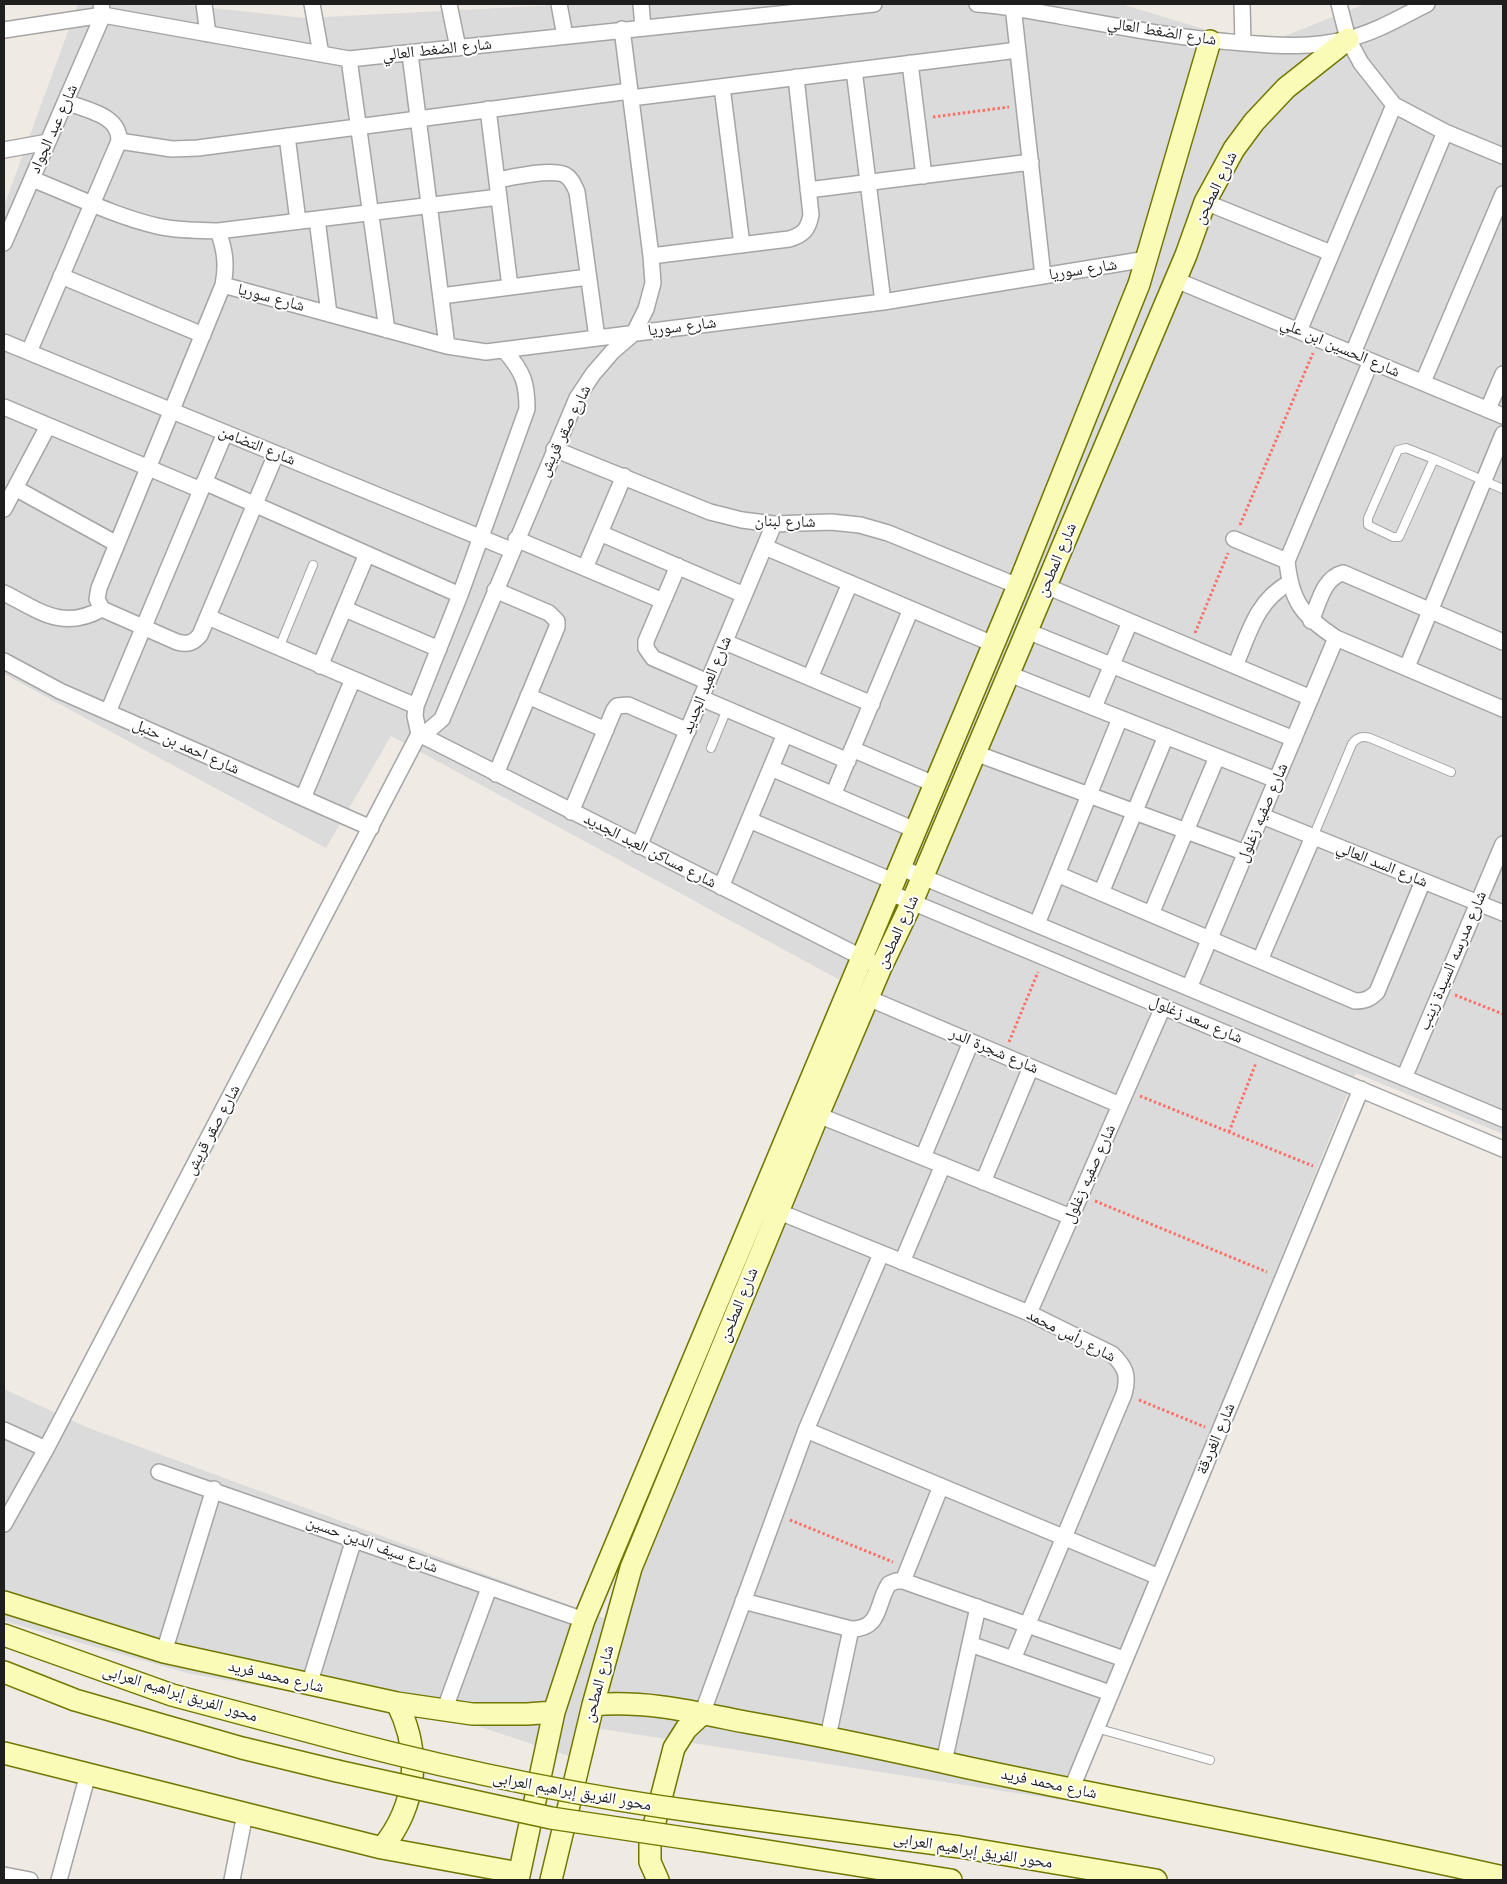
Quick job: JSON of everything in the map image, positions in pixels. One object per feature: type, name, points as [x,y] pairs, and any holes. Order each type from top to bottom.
[{"type":"street","points":[[204,4],[208,34]]},
{"type":"street","points":[[312,4],[321,54]]},
{"type":"street","points":[[449,4],[458,48]]},
{"type":"street","points":[[558,4],[565,36]]},
{"type":"street","points":[[641,4],[643,28]]},
{"type":"street","name":"شارع الضغط العالي","points":[[4,30],[102,10],[208,34],[348,59],[410,54],[643,28],[762,10],[874,4]]},
{"type":"street","name":"شارع الضغط العالي","points":[[977,4],[1057,10],[1210,41],[1304,45],[1348,39],[1390,23],[1427,4]]},
{"type":"street","points":[[1242,4],[1243,43]]},
{"type":"street","points":[[1340,4],[1348,39],[1371,77],[1394,104],[1445,132],[1503,156]]},
{"type":"street","points":[[1013,6],[1043,276]]},
{"type":"street","name":"شارع عبد الجواد","points":[[4,243],[66,102],[102,10]]},
{"type":"street","name":"شارع صقر قريش","points":[[4,1524],[46,1449],[419,734],[436,726],[442,718],[513,544],[577,398],[593,374],[612,352],[634,333],[646,309],[652,283],[651,256],[622,29]]},
{"type":"street","name":"شارع المطحن","points":[[551,1880],[593,1705],[631,1568],[818,1115],[881,967],[923,877],[1173,287],[1205,202],[1234,149],[1254,122],[1286,88],[1348,39]]},
{"type":"street","name":"شارع المطحن","points":[[518,1877],[554,1712],[584,1620],[860,957],[994,644],[1139,284],[1210,41]]},
{"type":"street","points":[[119,141],[172,149],[198,148],[488,110],[631,94],[722,87],[1018,50]]},
{"type":"street","points":[[410,54],[447,346]]},
{"type":"street","points":[[348,59],[387,330]]},
{"type":"street","points":[[910,63],[924,176]]},
{"type":"street","points":[[854,70],[883,302]]},
{"type":"street","points":[[651,256],[801,236],[809,227],[811,215],[796,77]]},
{"type":"street","points":[[722,87],[742,244]]},
{"type":"street","points":[[28,352],[119,141],[120,132],[116,124],[109,119],[66,102]]},
{"type":"street","points":[[1299,331],[1394,104]]},
{"type":"street","points":[[488,110],[510,287]]},
{"type":"street","points":[[1353,353],[1445,132]]},
{"type":"street","points":[[287,136],[298,221]]},
{"type":"street","points":[[4,150],[48,142]]},
{"type":"street","points":[[808,190],[1031,162]]},
{"type":"street","points":[[497,180],[553,172],[564,175],[573,182],[577,192],[597,338]]},
{"type":"street","points":[[32,179],[92,203],[158,226],[188,230],[218,230],[499,197]]},
{"type":"street","points":[[1424,382],[1503,194]]},
{"type":"street","points":[[1205,202],[1331,253]]},
{"type":"street","points":[[317,218],[329,314]]},
{"type":"street","points":[[218,230],[225,249],[226,269],[223,285],[173,412],[99,588],[97,599],[102,609],[143,628],[186,644],[195,641],[208,618],[276,454]]},
{"type":"street","points":[[1149,252],[1162,243],[1186,255]]},
{"type":"street","name":"شارع سوريا","points":[[223,285],[447,346],[476,352],[505,351],[883,302],[1043,276],[1149,252]]},
{"type":"street","points":[[61,276],[203,335]]},
{"type":"street","points":[[441,296],[588,277]]},
{"type":"street","points":[[1139,284],[1154,292],[1173,287]]},
{"type":"street","name":"شارع الحسين ابن علي","points":[[1173,287],[1299,331],[1503,416]]},
{"type":"street","name":"شارع التضامن","points":[[4,342],[481,537],[513,544],[585,568],[663,601]]},
{"type":"street","points":[[419,734],[415,716],[416,706],[460,595],[527,409],[527,388],[519,368],[505,351]]},
{"type":"street","points":[[1371,360],[1287,562],[1289,583],[1297,604],[1311,621],[1336,638],[1503,709]]},
{"type":"street","points":[[1488,409],[1503,374]]},
{"type":"street","points":[[4,407],[150,468],[255,505],[460,595]]},
{"type":"street","points":[[4,509],[48,426]]},
{"type":"street","points":[[108,712],[225,433]]},
{"type":"street","points":[[1406,668],[1503,434]]},
{"type":"street","name":"شارع لبنان","points":[[554,449],[710,512],[742,520],[774,524],[832,522],[860,525],[888,533],[1018,586]]},
{"type":"street","points":[[585,568],[624,476]]},
{"type":"street","points":[[15,488],[118,544]]},
{"type":"street","name":"شارع العبد الجديد","points":[[640,846],[774,524]]},
{"type":"street","points":[[600,534],[744,595]]},
{"type":"street","points":[[1234,539],[1287,562]]},
{"type":"street","points":[[765,547],[994,644]]},
{"type":"street","points":[[320,666],[368,554]]},
{"type":"street","points":[[678,566],[646,641],[648,654],[708,682]]},
{"type":"street","points":[[1311,621],[1328,581],[1334,576],[1344,573],[1503,642]]},
{"type":"street","points":[[810,678],[850,583]]},
{"type":"street","points":[[1235,666],[1259,610],[1266,599],[1289,583]]},
{"type":"street","points":[[1046,586],[1311,698]]},
{"type":"street","points":[[495,590],[549,613],[557,621],[557,627],[496,774]]},
{"type":"street","points":[[4,593],[54,618],[71,620],[87,617],[102,609]]},
{"type":"street","points":[[344,609],[439,649]]},
{"type":"street","points":[[833,795],[911,609]]},
{"type":"street","points":[[208,618],[416,706]]},
{"type":"street","points":[[1094,707],[1130,622]]},
{"type":"street","points":[[1027,631],[1294,739]]},
{"type":"street","name":"شارع صفيه زغلول","points":[[1189,988],[1336,638]]},
{"type":"street","points":[[725,642],[872,704]]},
{"type":"street","name":"شارع احمد بن حنبل","points":[[4,661],[60,691],[371,828]]},
{"type":"street","points":[[1009,674],[1276,780]]},
{"type":"street","points":[[303,798],[353,679]]},
{"type":"street","points":[[528,696],[606,730]]},
{"type":"street","points":[[701,698],[786,734],[934,784]]},
{"type":"street","points":[[571,812],[614,710],[623,705],[688,731]]},
{"type":"street","points":[[1037,924],[1120,718]]},
{"type":"street","name":"شارع مساكن العبد الجديد","points":[[419,734],[881,967]]},
{"type":"street","points":[[721,887],[786,734]]},
{"type":"street","points":[[1101,893],[1166,736]]},
{"type":"street","points":[[975,753],[1246,853]]},
{"type":"street","points":[[1151,914],[1217,757]]},
{"type":"street","points":[[771,768],[915,830]]},
{"type":"street","name":"شارع السد العالي","points":[[1262,816],[1503,913]]},
{"type":"street","points":[[749,820],[893,880]]},
{"type":"street","points":[[1260,960],[1312,836]]},
{"type":"street","name":"شارع مدرسه السيدة زينب","points":[[1404,1078],[1503,844]]},
{"type":"street","points":[[1057,874],[1355,1000],[1364,1001],[1371,998],[1377,992],[1423,881]]},
{"type":"street","name":"شارع سعد زغلول","points":[[893,880],[923,877],[1503,1119]]},
{"type":"street","name":"شارع سعد زغلول","points":[[893,880],[912,902],[1503,1148]]},
{"type":"street","name":"شارع شجرة الدر","points":[[868,998],[1120,1105]]},
{"type":"street","name":"شارع صفيه زغلول","points":[[1029,1313],[1163,1007]]},
{"type":"street","points":[[923,1157],[971,1042]]},
{"type":"street","points":[[984,1182],[1031,1067]]},
{"type":"street","name":"شارع الغردقة","points":[[1071,1790],[1362,1090]]},
{"type":"street","points":[[818,1115],[1071,1217]]},
{"type":"street","points":[[902,1262],[943,1165]]},
{"type":"street","name":"شارع رأس محمد","points":[[778,1211],[1029,1313],[1112,1354],[1124,1364],[1128,1379],[1124,1394],[1013,1659]]},
{"type":"street","points":[[658,1880],[650,1862],[650,1841],[674,1748],[686,1730],[702,1714],[806,1430],[881,1254]]},
{"type":"street","points":[[4,1430],[46,1449]]},
{"type":"street","points":[[806,1430],[1159,1577]]},
{"type":"street","name":"شارع سيف الدين حسين","points":[[159,1472],[214,1489],[488,1588],[584,1620]]},
{"type":"street","points":[[744,1601],[851,1628],[862,1629],[871,1624],[889,1584],[906,1574],[941,1486]]},
{"type":"street","points":[[164,1652],[214,1489]]},
{"type":"street","points":[[309,1685],[354,1539]]},
{"type":"street","points":[[906,1574],[978,1608],[1124,1659]]},
{"type":"street","points":[[444,1711],[488,1588]]},
{"type":"street","name":"شارع محمد فريد","points":[[4,1602],[164,1652],[397,1704],[444,1711],[499,1715],[554,1712]]},
{"type":"street","points":[[944,1762],[978,1608]]},
{"type":"street","points":[[828,1737],[851,1628]]},
{"type":"street","name":"محور الفريق إبراهيم العرابى","points":[[4,1635],[85,1666],[172,1694],[428,1763],[535,1786],[634,1804],[960,1848],[1156,1880]]},
{"type":"street","points":[[970,1644],[1110,1694]]},
{"type":"street","name":"محور الفريق إبراهيم العرابى","points":[[4,1672],[94,1705],[242,1748],[337,1771],[551,1818],[951,1880]]},
{"type":"street","name":"شارع محمد فريد","points":[[593,1705],[631,1703],[828,1737],[1071,1790],[1357,1844],[1503,1877]]},
{"type":"street","points":[[382,1848],[403,1815],[413,1778],[414,1762],[409,1732],[397,1704]]},
{"type":"street","points":[[4,1753],[382,1848],[518,1877]]},
{"type":"street","points":[[59,1880],[88,1774]]},
{"type":"street","points":[[232,1880],[245,1814]]},
{"type":"street","points":[[4,1875],[30,1880]]},
{"type":"lane","points":[[1434,459],[1399,537],[1393,537],[1368,525],[1368,518],[1398,450],[1406,448],[1434,459],[1503,489]]},
{"type":"lane","points":[[279,648],[313,565]]},
{"type":"lane","points":[[711,748],[727,709]]},
{"type":"lane","points":[[1312,836],[1352,744],[1356,739],[1363,736],[1370,738],[1451,772]]},
{"type":"lane","points":[[1096,1728],[1210,1760]]},
{"type":"path","points":[[917,119],[1024,105]]},
{"type":"path","points":[[1189,646],[1319,339]]},
{"type":"path","points":[[1003,1055],[1044,957]]},
{"type":"path","points":[[1441,989],[1503,1014]]},
{"type":"path","points":[[1229,1132],[1262,1048]]},
{"type":"path","points":[[1126,1090],[1327,1172]]},
{"type":"path","points":[[1080,1196],[1283,1278]]},
{"type":"path","points":[[1124,1394],[1218,1433]]},
{"type":"path","points":[[775,1514],[906,1574]]},
{"type":"shaded area","points":[[78,4],[176,4],[305,18],[576,4],[1121,4],[1260,46],[1365,4],[1503,4],[1503,1134],[1356,1073],[1061,1800],[576,1725],[569,1756],[474,1725],[187,1673],[4,1621],[4,1389],[86,1427],[604,1618],[625,1553],[860,991],[391,736],[326,848],[4,674],[4,206]]}]
